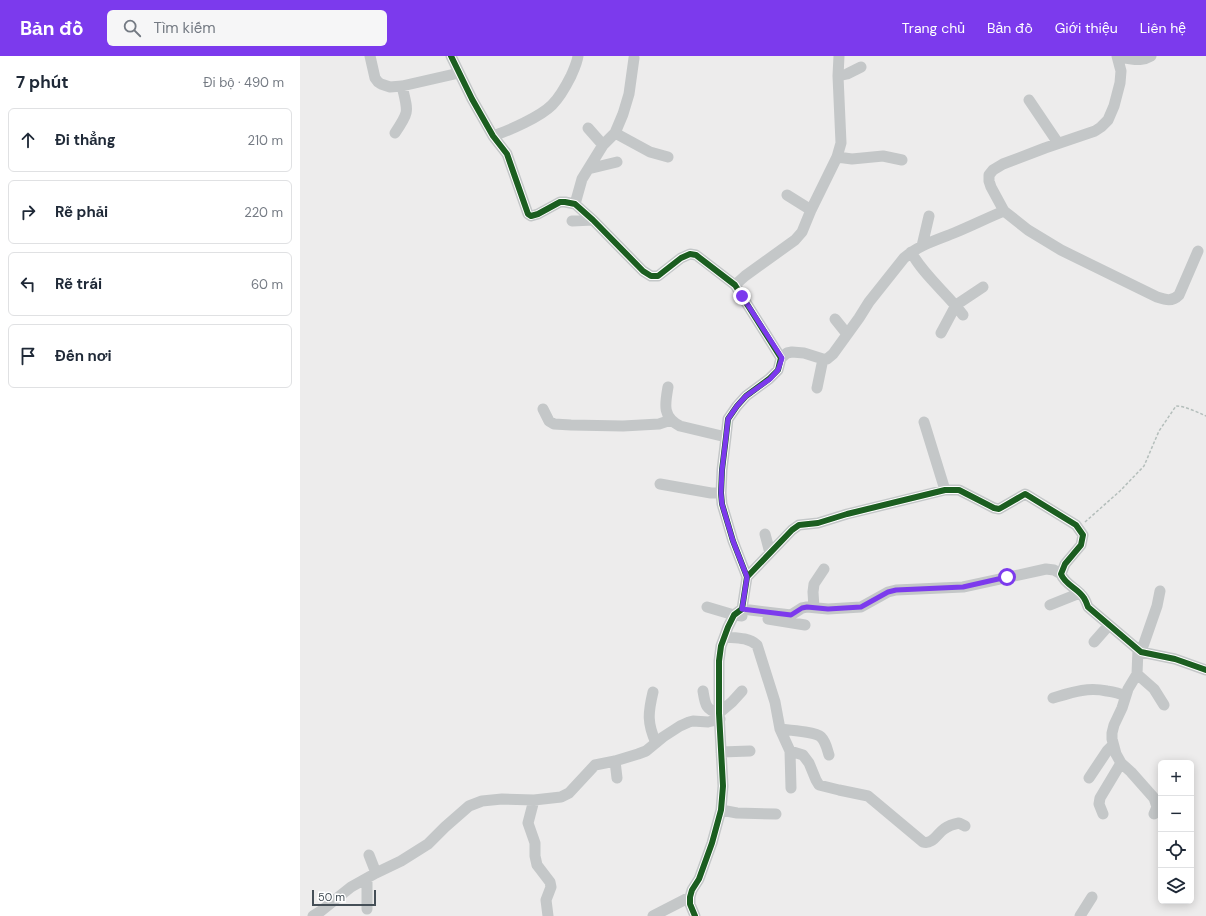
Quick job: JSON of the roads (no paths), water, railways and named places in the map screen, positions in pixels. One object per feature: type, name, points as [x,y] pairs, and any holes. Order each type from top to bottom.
[{"type":"street","points":[[370,56],[375,78],[378,82],[390,87],[402,86],[460,73]]},
{"type":"street","points":[[451,56],[492,136],[507,154],[529,215],[538,214],[560,202],[574,204],[593,220],[643,271],[651,276],[658,276],[681,258],[690,254],[696,255],[734,285],[782,358]]},
{"type":"street","points":[[492,136],[521,124],[544,112],[552,105],[561,94],[570,78],[577,63],[578,56]]},
{"type":"street","points":[[734,285],[795,240],[802,232],[811,210],[838,157],[841,143],[838,76],[840,56]]},
{"type":"street","points":[[1151,56],[1145,60],[1121,58],[1120,83],[1114,106],[1108,120],[1101,127],[1095,131],[1013,159],[993,170],[989,175],[989,181],[991,188],[1004,211],[1028,230],[1061,250],[1157,297],[1166,300],[1176,299],[1180,295],[1198,251]]},
{"type":"street","points":[[574,204],[582,178],[603,145],[615,133],[623,114],[629,94],[634,58]]},
{"type":"street","points":[[838,76],[847,74],[861,67]]},
{"type":"street","points":[[395,133],[406,115],[407,107],[402,86]]},
{"type":"street","points":[[1029,100],[1058,143]]},
{"type":"street","points":[[588,128],[603,145]]},
{"type":"street","points":[[615,133],[650,152],[668,156]]},
{"type":"street","points":[[838,157],[852,159],[883,156],[902,160]]},
{"type":"street","points":[[588,169],[617,162]]},
{"type":"street","points":[[787,195],[811,210]]},
{"type":"street","points":[[747,577],[733,541],[722,504],[721,493],[728,419],[737,406],[746,396],[770,379],[778,370],[782,358],[787,353],[804,353],[822,359],[827,359],[833,354],[869,302],[904,258],[911,252],[1004,211]]},
{"type":"street","points":[[922,246],[928,216]]},
{"type":"street","points":[[572,221],[593,220]]},
{"type":"street","points":[[911,252],[916,262],[956,305],[963,315]]},
{"type":"street","points":[[941,333],[956,305],[983,287]]},
{"type":"street","points":[[835,319],[847,334]]},
{"type":"street","points":[[816,388],[822,359]]},
{"type":"street","points":[[668,387],[666,410],[673,423],[726,437]]},
{"type":"street","points":[[543,409],[548,421],[554,424],[571,426],[659,424],[671,420]]},
{"type":"street","points":[[924,422],[945,490]]},
{"type":"street","points":[[660,484],[705,492],[721,493]]},
{"type":"street","points":[[695,916],[690,904],[690,897],[692,890],[699,879],[712,843],[721,810],[722,786],[719,716],[719,661],[721,646],[728,627],[738,612],[747,577],[792,530],[799,525],[818,524],[847,514],[945,490],[959,490],[994,508],[999,509],[1025,494],[1076,524],[1083,535],[1081,545],[1065,564],[1061,574]]},
{"type":"street","points":[[765,534],[770,553]]},
{"type":"street","points":[[814,608],[814,584],[824,569]]},
{"type":"street","points":[[738,612],[791,615],[802,608],[807,607],[828,609],[861,607],[888,592],[896,590],[963,587],[1046,569],[1054,570],[1061,574],[1065,580],[1085,599],[1088,607],[1139,650],[1175,659],[1206,670]]},
{"type":"street","points":[[1154,814],[1157,807],[1154,798],[1132,772],[1121,763],[1113,745],[1112,732],[1122,708],[1125,696],[1136,674],[1139,650],[1160,592]]},
{"type":"street","points":[[1050,605],[1080,593]]},
{"type":"street","points":[[707,607],[805,625]]},
{"type":"street","points":[[1094,642],[1109,625]]},
{"type":"street","points":[[724,637],[753,641],[757,645],[776,702],[780,729],[790,751],[791,788]]},
{"type":"street","points":[[1136,674],[1154,689],[1164,705]]},
{"type":"street","points":[[1054,698],[1081,690],[1097,689],[1120,693],[1125,696]]},
{"type":"street","points":[[703,691],[706,704],[711,711],[719,716]]},
{"type":"street","points":[[313,916],[351,887],[401,861],[428,844],[444,827],[469,806],[482,801],[502,799],[534,800],[561,797],[569,793],[595,765],[615,761],[646,751],[680,726],[689,722],[708,722],[719,716],[742,691]]},
{"type":"street","points":[[653,692],[648,718],[651,733],[656,743]]},
{"type":"street","points":[[780,729],[811,733],[821,737],[826,745],[829,755]]},
{"type":"street","points":[[1089,778],[1106,751],[1113,745]]},
{"type":"street","points":[[721,752],[750,751]]},
{"type":"street","points":[[790,751],[803,755],[819,785],[868,796],[923,842],[930,842],[945,828],[952,825],[959,823],[965,826]]},
{"type":"street","points":[[615,761],[617,778]]},
{"type":"street","points":[[1103,814],[1098,804],[1100,798],[1121,763]]},
{"type":"street","points":[[534,800],[528,823],[535,843],[537,865],[550,882],[551,887],[546,900],[548,916]]},
{"type":"street","points":[[721,810],[737,813],[776,814]]},
{"type":"street","points":[[367,909],[372,876],[369,855]]},
{"type":"street","points":[[653,916],[690,897]]},
{"type":"street","points":[[1080,916],[1092,898]]}]
